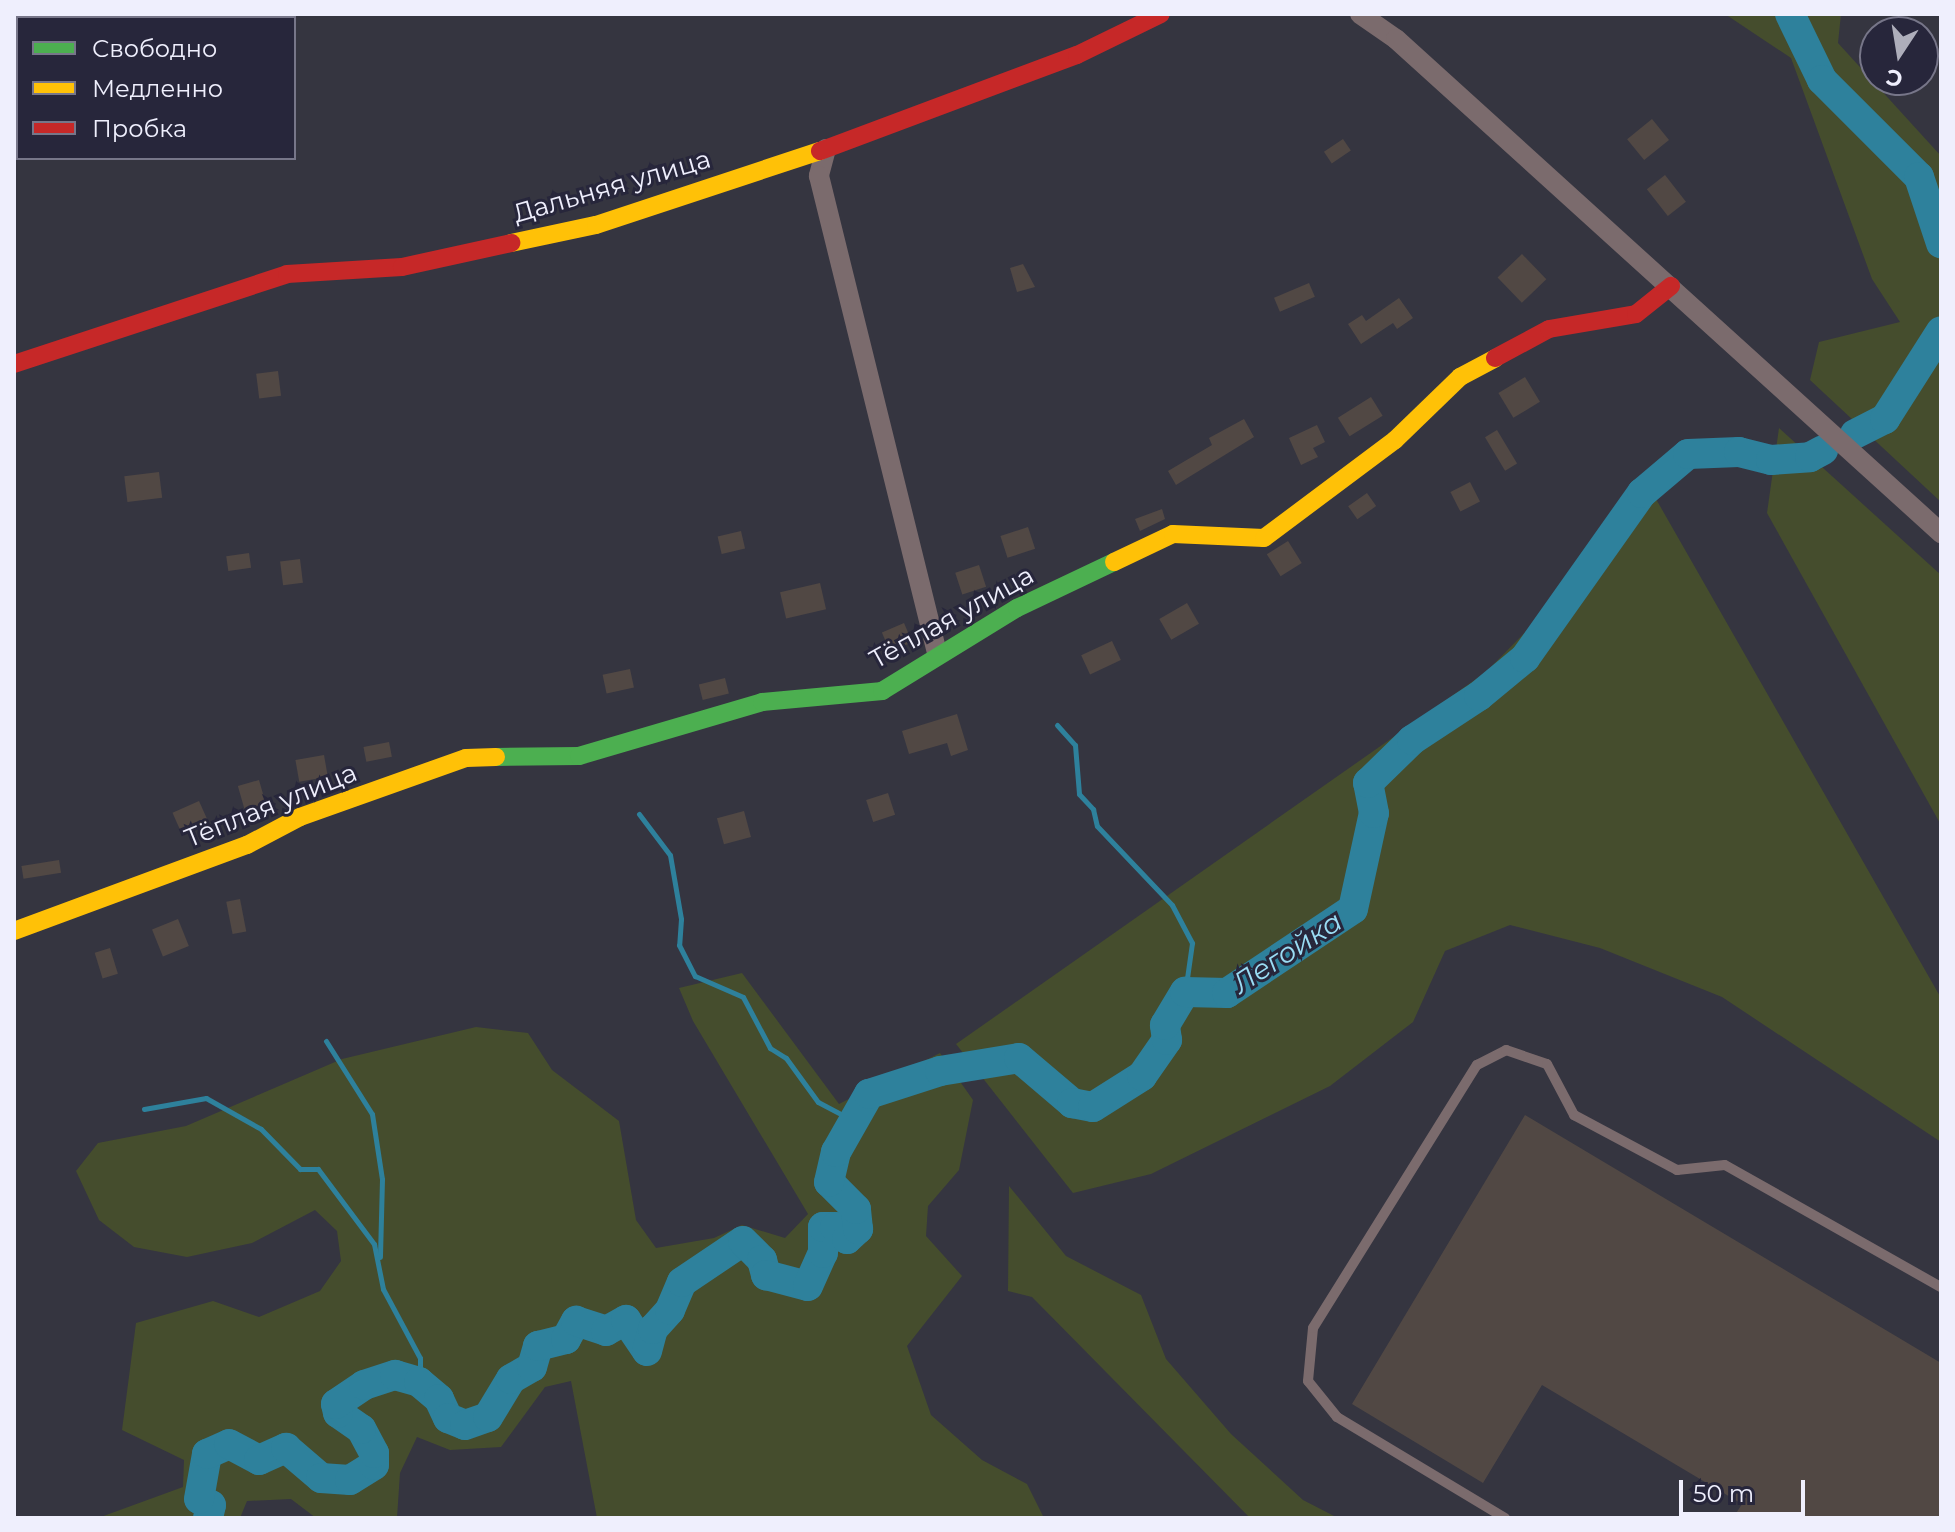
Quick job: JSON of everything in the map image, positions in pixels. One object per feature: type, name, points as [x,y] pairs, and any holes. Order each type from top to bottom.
[{"type":"street","name":"Дальняя улица","points":[[14,364],[287,274],[402,267],[596,225],[826,149],[1077,55],[1161,14]]},
{"type":"street","points":[[1360,14],[1396,39],[1941,533]]},
{"type":"street","points":[[826,149],[819,176],[937,653]]},
{"type":"street","name":"Тёплая улица","points":[[14,931],[247,845],[300,817],[466,758],[579,756],[762,702],[882,691],[937,653],[1017,608],[1173,534],[1264,538],[1395,440],[1460,377],[1549,329],[1636,314],[1671,286]]},
{"type":"lane","points":[[1505,1518],[1337,1417],[1308,1381],[1313,1328],[1477,1065],[1506,1050],[1547,1064],[1574,1115],[1677,1170],[1725,1165],[1941,1287]]},
{"type":"green space","points":[[1725,14],[1841,14],[1838,43],[1859,66],[1859,96],[1886,96],[1941,156],[1941,502],[1810,380],[1819,342],[1900,322],[1872,279],[1791,58]]},
{"type":"green space","points":[[1779,428],[1941,575],[1941,825],[1767,513]]},
{"type":"green space","points":[[1656,499],[1941,998],[1941,1142],[1722,997],[1600,948],[1510,925],[1445,951],[1413,1022],[1330,1086],[1151,1174],[1073,1193],[956,1044],[1486,672]]},
{"type":"green space","points":[[742,973],[839,1104],[940,1053],[973,1100],[959,1170],[928,1206],[926,1236],[962,1276],[907,1346],[931,1415],[982,1460],[1027,1484],[1044,1518],[597,1518],[571,1381],[545,1387],[501,1447],[450,1450],[417,1437],[400,1473],[397,1518],[316,1518],[291,1499],[247,1501],[240,1518],[98,1518],[183,1487],[184,1460],[122,1430],[136,1323],[213,1301],[259,1317],[320,1291],[341,1261],[337,1231],[315,1210],[252,1243],[187,1257],[134,1247],[99,1220],[76,1171],[98,1143],[186,1126],[342,1059],[476,1027],[528,1033],[552,1070],[619,1121],[636,1220],[656,1248],[714,1238],[742,1225],[785,1238],[808,1214],[693,1021],[679,988]]},
{"type":"green space","points":[[1009,1186],[1066,1256],[1141,1295],[1166,1359],[1231,1434],[1303,1500],[1338,1518],[1250,1518],[1032,1297],[1008,1291]]},
{"type":"building","points":[[1652,119],[1669,140],[1644,160],[1627,139]]},
{"type":"building","points":[[1343,139],[1351,151],[1332,163],[1324,152]]},
{"type":"building","points":[[1665,175],[1686,202],[1668,216],[1647,189]]},
{"type":"building","points":[[1522,254],[1546,279],[1522,303],[1498,278]]},
{"type":"building","points":[[1023,264],[1035,287],[1017,292],[1010,268]]},
{"type":"building","points":[[1309,283],[1315,297],[1280,312],[1274,298]]},
{"type":"building","points":[[1399,298],[1413,318],[1397,329],[1393,323],[1361,344],[1348,324],[1362,315],[1366,321]]},
{"type":"building","points":[[278,371],[281,396],[259,398],[256,374]]},
{"type":"building","points":[[1525,377],[1540,402],[1513,418],[1498,393]]},
{"type":"building","points":[[1371,397],[1383,416],[1350,436],[1338,418]]},
{"type":"building","points":[[1244,419],[1254,437],[1176,485],[1168,471],[1212,445],[1209,438]]},
{"type":"building","points":[[1317,425],[1325,442],[1313,448],[1318,457],[1301,465],[1289,438]]},
{"type":"building","points":[[1497,430],[1517,463],[1505,471],[1485,437]]},
{"type":"building","points":[[159,472],[162,498],[127,502],[124,476]]},
{"type":"building","points":[[1470,482],[1480,502],[1460,512],[1450,492]]},
{"type":"building","points":[[1367,493],[1376,506],[1357,519],[1348,506]]},
{"type":"building","points":[[1162,509],[1165,519],[1140,531],[1135,519]]},
{"type":"building","points":[[1028,527],[1035,549],[1008,558],[1000,536]]},
{"type":"building","points":[[741,531],[745,549],[722,554],[718,536]]},
{"type":"building","points":[[1288,541],[1302,563],[1281,576],[1267,554]]},
{"type":"building","points":[[249,553],[251,568],[228,571],[226,556]]},
{"type":"building","points":[[300,559],[303,583],[283,585],[280,561]]},
{"type":"building","points":[[979,565],[986,587],[962,595],[955,573]]},
{"type":"building","points":[[820,583],[826,609],[786,619],[780,592]]},
{"type":"building","points":[[1187,603],[1199,624],[1171,640],[1159,619]]},
{"type":"building","points":[[904,623],[912,642],[890,652],[882,632]]},
{"type":"building","points":[[1112,641],[1121,660],[1090,674],[1081,655]]},
{"type":"building","points":[[630,669],[634,688],[607,693],[603,675]]},
{"type":"building","points":[[725,678],[729,694],[703,700],[699,685]]},
{"type":"building","points":[[957,714],[968,750],[951,756],[947,743],[909,754],[902,731]]},
{"type":"building","points":[[389,742],[392,757],[366,762],[363,747]]},
{"type":"building","points":[[324,755],[328,777],[299,782],[295,760]]},
{"type":"building","points":[[259,780],[266,805],[245,811],[238,786]]},
{"type":"building","points":[[888,793],[895,815],[873,822],[866,800]]},
{"type":"building","points":[[199,801],[208,821],[181,833],[173,813]]},
{"type":"building","points":[[744,811],[751,837],[724,844],[717,818]]},
{"type":"building","points":[[59,860],[61,873],[24,879],[21,866]]},
{"type":"building","points":[[240,899],[246,931],[233,934],[226,902]]},
{"type":"building","points":[[178,919],[189,946],[163,956],[152,929]]},
{"type":"building","points":[[110,948],[118,974],[103,978],[95,953]]},
{"type":"building","points":[[1525,1115],[1941,1363],[1941,1518],[1733,1518],[1742,1504],[1542,1385],[1483,1483],[1352,1404]]},
{"type":"waterway","name":"Легойка","points":[[1790,14],[1822,80],[1919,177],[1941,243]]},
{"type":"waterway","name":"Легойка","points":[[1855,434],[1885,419],[1941,331]]},
{"type":"waterway","name":"Легойка","points":[[208,1518],[211,1505],[199,1499],[207,1454],[229,1444],[259,1460],[286,1448],[321,1478],[350,1480],[374,1465],[374,1453],[361,1429],[338,1413],[336,1404],[364,1385],[395,1375],[419,1382],[439,1399],[448,1418],[465,1425],[488,1417],[511,1379],[532,1367],[538,1346],[566,1339],[576,1321],[606,1331],[626,1320],[647,1351],[653,1329],[670,1310],[682,1282],[743,1241],[762,1260],[766,1275],[808,1286],[823,1253],[823,1227],[835,1227],[847,1239],[858,1229],[856,1209],[829,1182],[836,1152],[869,1094],[940,1071],[1019,1058],[1072,1103],[1093,1107],[1142,1076],[1167,1040],[1165,1025],[1185,992],[1227,993],[1353,909],[1374,813],[1368,783],[1412,740],[1479,696],[1525,658],[1642,493],[1688,454],[1739,452],[1771,460],[1810,457],[1823,450]]},
{"type":"waterway","points":[[1057,725],[1075,745],[1079,794],[1093,809],[1097,826],[1172,905],[1192,943],[1185,992]]},
{"type":"waterway","points":[[639,814],[670,855],[681,919],[679,945],[695,976],[743,997],[770,1048],[786,1058],[818,1102],[854,1121]]},
{"type":"waterway","points":[[326,1041],[372,1114],[382,1179],[380,1257]]},
{"type":"waterway","points":[[144,1109],[206,1098],[261,1129],[300,1169],[318,1169],[374,1244],[383,1289],[420,1358],[420,1367],[407,1378]]},
{"type":"traffic: fast","points":[[496,757],[579,756],[762,702],[882,691],[1017,608],[1114,562]]},
{"type":"traffic: slow","points":[[511,243],[596,225],[820,151]]},
{"type":"traffic: slow","points":[[1114,562],[1173,534],[1264,538],[1395,440],[1460,377],[1495,358]]},
{"type":"traffic: slow","points":[[14,931],[247,845],[300,817],[466,758],[496,757]]},
{"type":"traffic: jam","points":[[820,151],[1077,55],[1161,14]]},
{"type":"traffic: jam","points":[[14,364],[287,274],[402,267],[511,243]]},
{"type":"traffic: jam","points":[[1495,358],[1549,329],[1636,314],[1671,286]]}]
